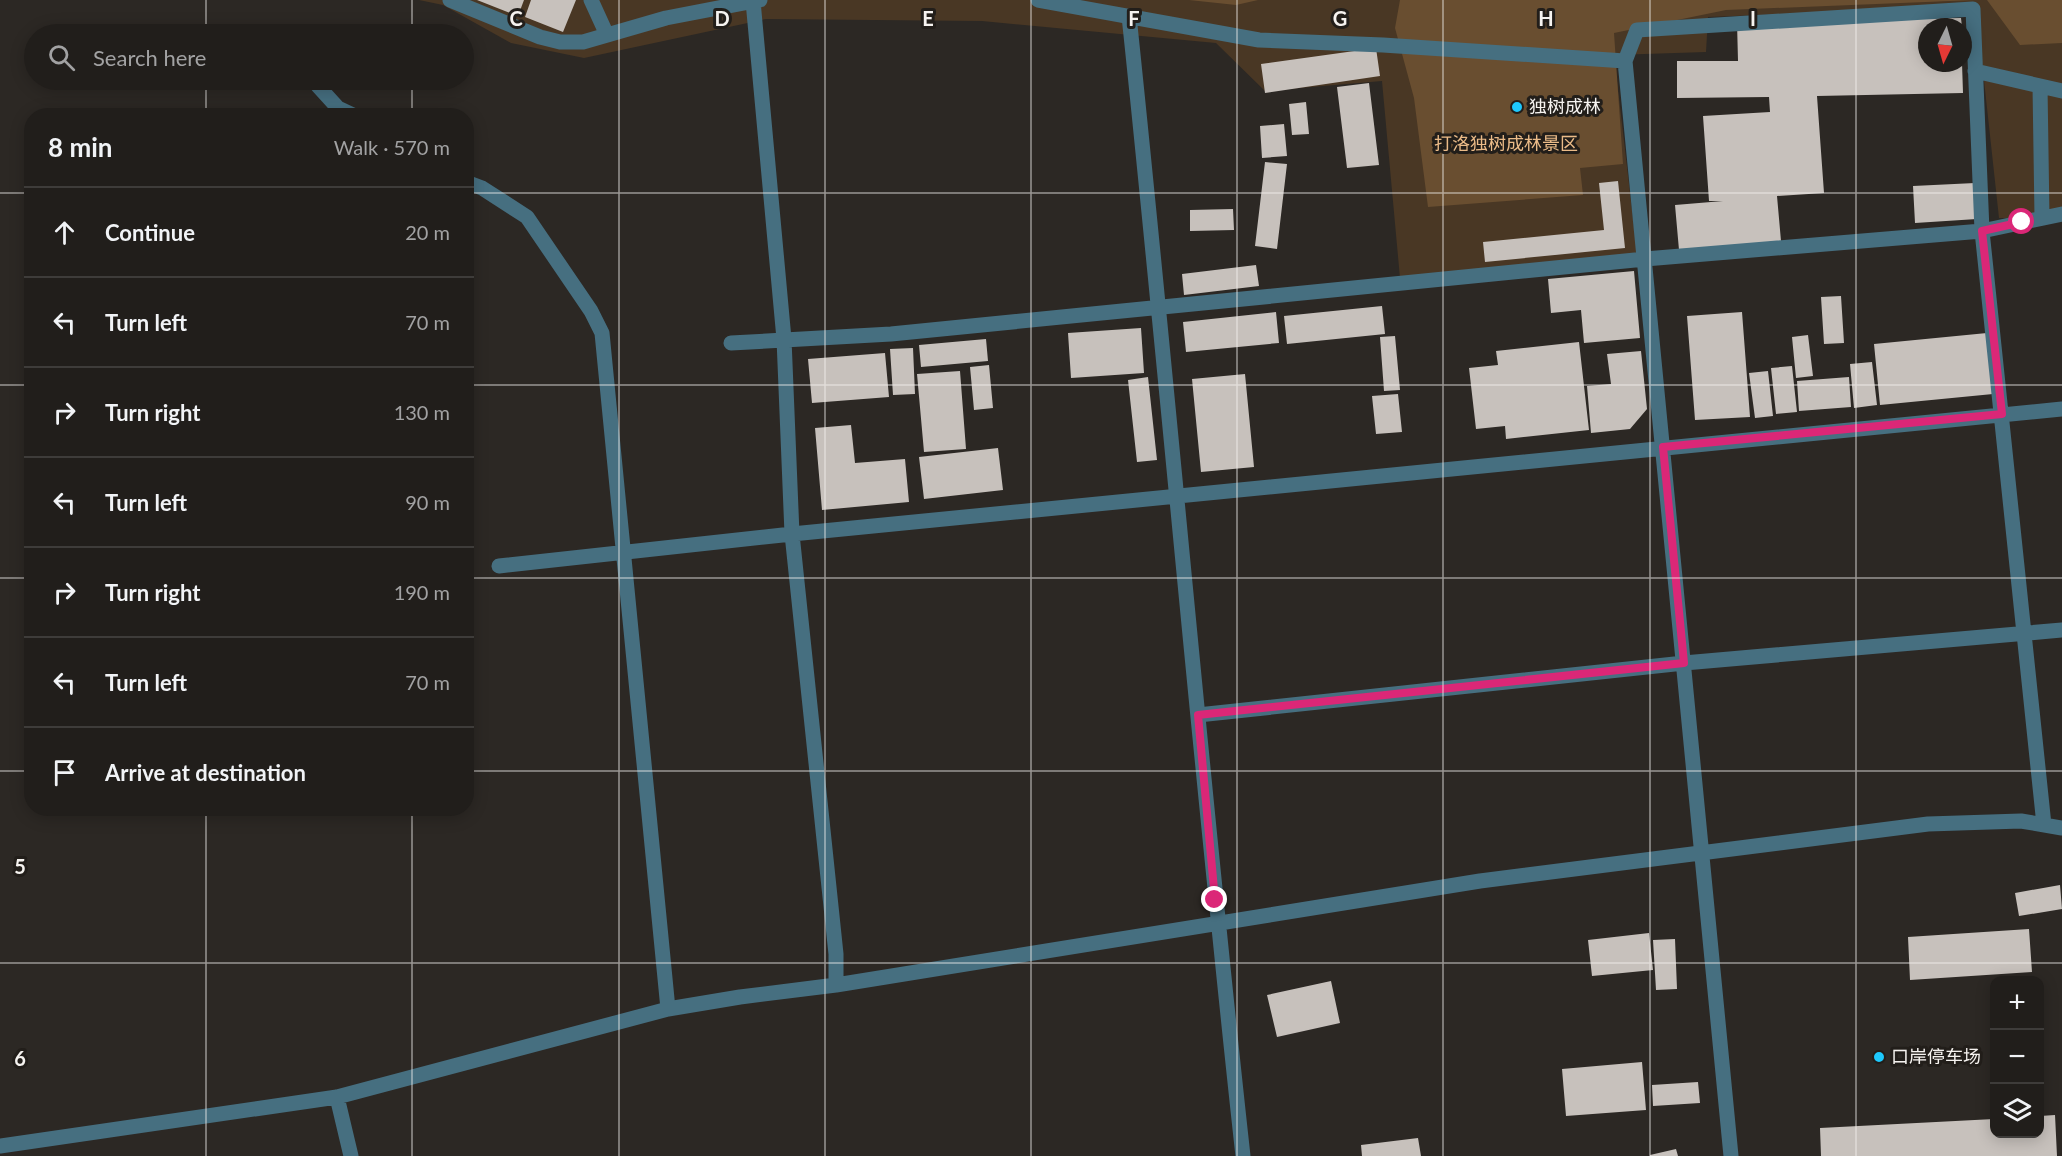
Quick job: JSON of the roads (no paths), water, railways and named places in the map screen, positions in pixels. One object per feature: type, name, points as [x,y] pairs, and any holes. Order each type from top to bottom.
[{"type":"street","points":[[450,0],[467,3],[540,37],[560,42],[584,42],[666,18],[760,0]]},
{"type":"street","points":[[591,0],[607,35]]},
{"type":"street","points":[[1038,0],[1258,40],[1383,45],[1625,61]]},
{"type":"street","points":[[753,1],[784,339],[792,534],[836,954],[836,985]]},
{"type":"street","points":[[1731,1156],[1625,61],[1637,30],[1973,9],[1982,231],[2044,825]]},
{"type":"street","points":[[1130,16],[1160,308],[1217,924],[1243,1156]]},
{"type":"street","points":[[1975,71],[2062,91]]},
{"type":"street","points":[[2040,86],[2042,218]]},
{"type":"street","points":[[322,90],[338,108]]},
{"type":"street","points":[[474,185],[527,217],[591,311],[602,333],[668,1009]]},
{"type":"street","points":[[731,343],[891,334],[1645,259],[1982,231],[2062,214]]},
{"type":"street","points":[[500,566],[792,534],[2062,408]]},
{"type":"street","points":[[1198,715],[1684,663],[2062,630]]},
{"type":"street","points":[[0,1146],[337,1097],[668,1009],[836,985],[1480,881],[1928,824],[2021,821],[2062,828]]},
{"type":"street","points":[[337,1097],[351,1156]]},
{"type":"place","name":"独树成林","points":[[1517,107]]},
{"type":"place","name":"口岸停车场","points":[[1879,1057]]},
{"type":"park label","name":"打洛独树成林景区","points":[[1506,144]]}]
